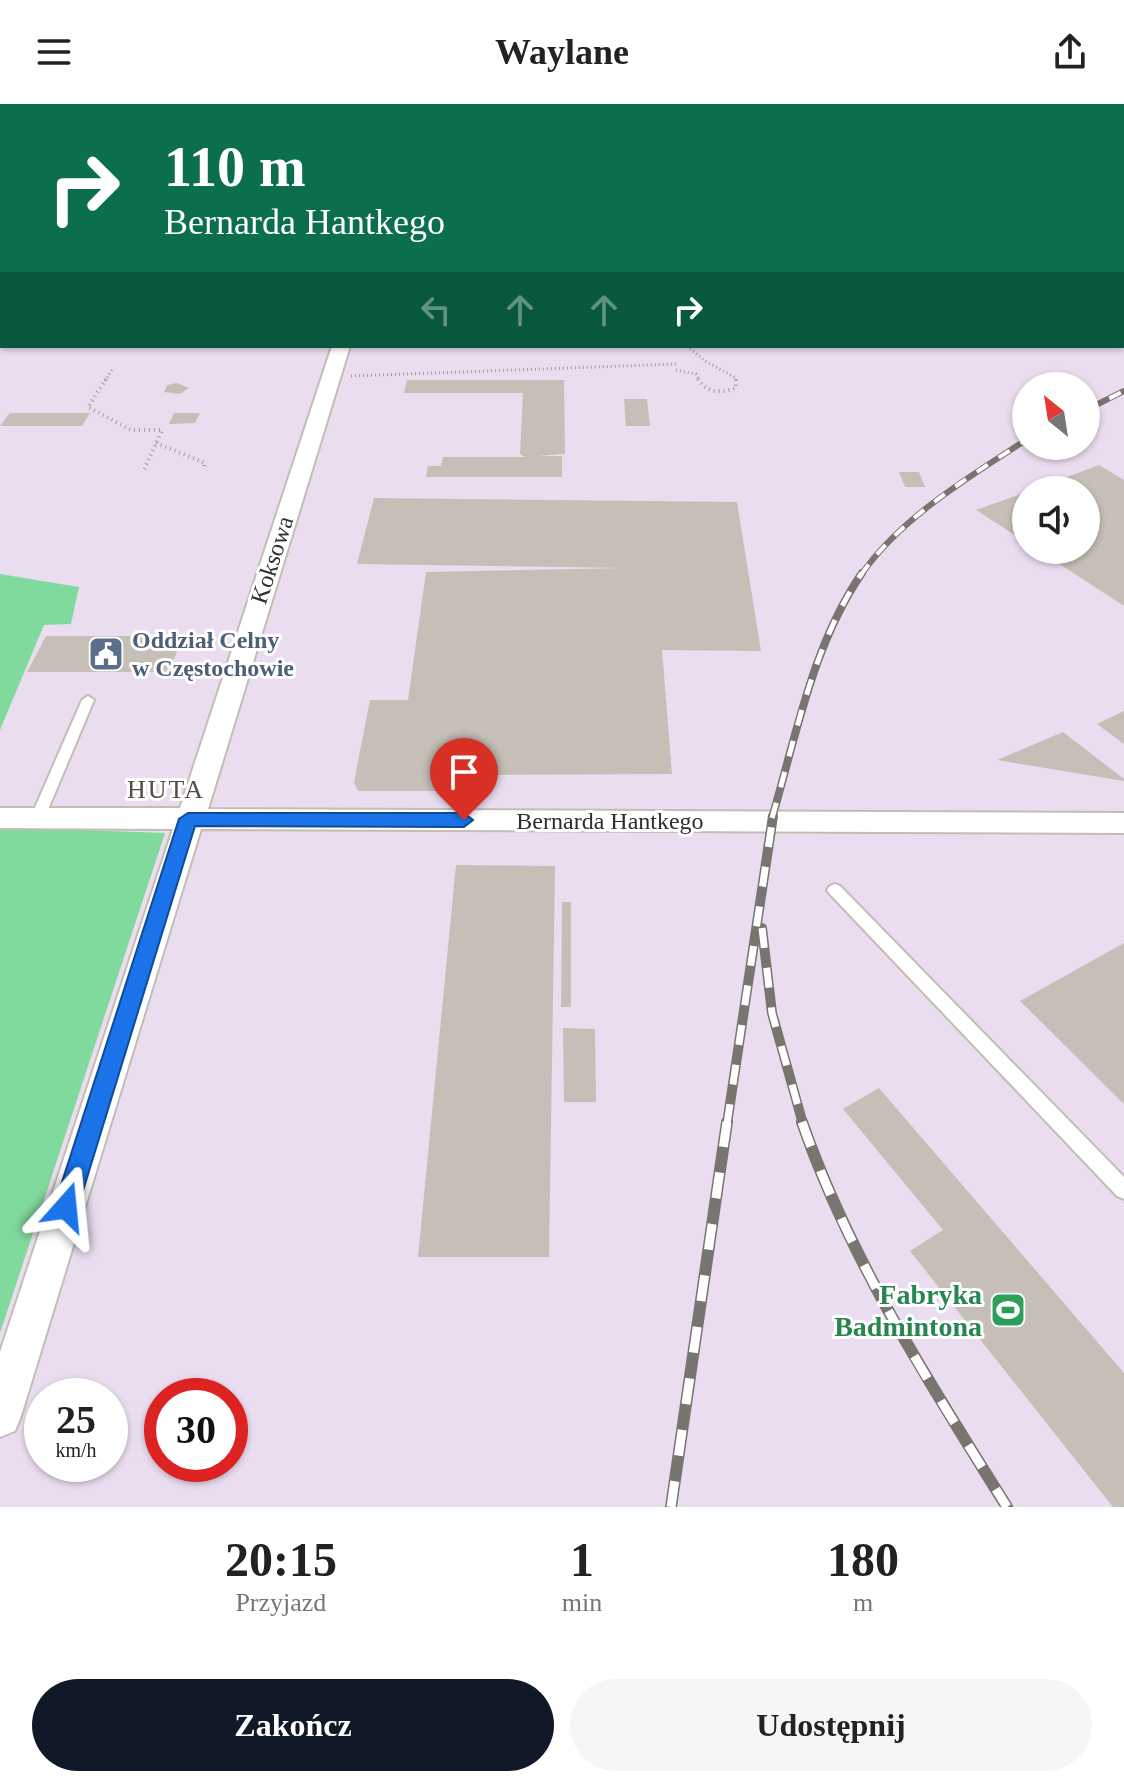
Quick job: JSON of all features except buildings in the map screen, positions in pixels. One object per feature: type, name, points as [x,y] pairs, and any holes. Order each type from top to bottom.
[{"type":"street","name":"Koksowa","points":[[0,1416],[340,348]]},
{"type":"street","name":"Bernarda Hantkego","points":[[0,818],[1124,823]]},
{"type":"lane","points":[[825,104],[1124,104]]},
{"type":"lane","points":[[37,819],[88,700]]},
{"type":"lane","points":[[835,890],[1124,1190]]},
{"type":"path","points":[[676,370],[696,374],[698,382],[707,390],[724,392],[736,388],[736,378],[705,361],[689,348]]},
{"type":"path","points":[[330,378],[383,373],[499,372],[677,364]]},
{"type":"path","points":[[113,368],[88,407],[131,430],[162,430],[144,470]]},
{"type":"path","points":[[156,443],[205,463],[204,467]]},
{"type":"shaded area","points":[[0,348],[1124,348],[1124,1507],[0,1507]]},
{"type":"green space","points":[[0,574],[79,587],[71,624],[44,625],[0,730]]},
{"type":"green space","points":[[0,827],[165,833],[0,1333]]},
{"type":"railway","points":[[1100,403],[1124,391]]},
{"type":"railway","points":[[861,575],[877,554],[915,517],[1012,449]]},
{"type":"railway","points":[[772,818],[818,660],[845,601],[862,573]]},
{"type":"railway","points":[[727,1124],[773,816]]},
{"type":"railway","points":[[762,928],[772,1013],[803,1124]]},
{"type":"railway","points":[[671,1507],[727,1122]]},
{"type":"railway","points":[[802,1122],[821,1173],[868,1272],[921,1368],[1007,1507]]},
{"type":"place","name":"Oddział Celny w Częstochowie","points":[[106,654]]},
{"type":"place","name":"Fabryka Badmintona","points":[[1008,1310]]},
{"type":"district","name":"HUTA","points":[[166,789]]},
{"type":"route","points":[[66,1207],[188,819],[464,820]]}]
